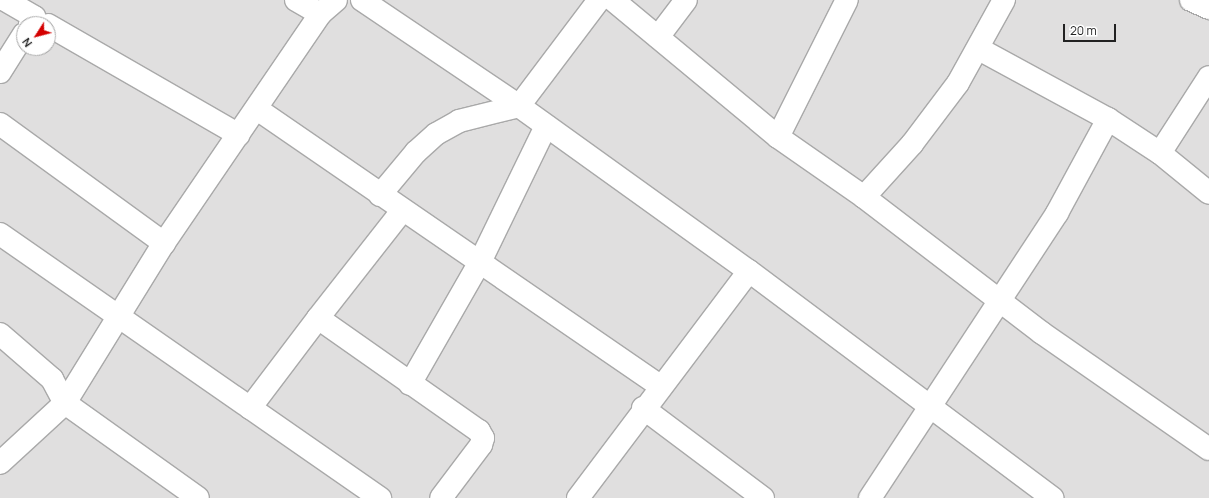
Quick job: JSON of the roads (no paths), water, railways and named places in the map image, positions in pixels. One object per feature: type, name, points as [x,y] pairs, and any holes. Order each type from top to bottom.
[{"type":"street","points":[[4,0],[25,16]]},
{"type":"street","points":[[0,463],[65,403],[121,318],[164,243],[328,7],[296,0]]},
{"type":"street","points":[[362,0],[519,106],[749,272],[1052,498]]},
{"type":"street","points":[[380,195],[416,152],[436,134],[459,121],[519,106],[599,0]]},
{"type":"street","points":[[613,0],[778,136],[864,197],[1000,302],[1209,449]]},
{"type":"street","points":[[658,37],[686,0]]},
{"type":"street","points":[[778,136],[847,0]]},
{"type":"street","points":[[864,197],[912,144],[978,49],[1004,0]]},
{"type":"street","points":[[1191,0],[1209,8]]},
{"type":"street","points":[[56,35],[239,134]]},
{"type":"street","points":[[978,49],[1108,119],[1160,153],[1209,193]]},
{"type":"street","points":[[0,72],[16,52]]},
{"type":"street","points":[[1160,153],[1209,77]]},
{"type":"street","points":[[257,109],[402,211],[480,262],[661,387]]},
{"type":"street","points":[[870,498],[932,407],[1057,213],[1108,119]]},
{"type":"street","points":[[0,124],[164,243]]},
{"type":"street","points":[[410,384],[480,262],[546,126]]},
{"type":"street","points":[[250,408],[402,211]]},
{"type":"street","points":[[0,234],[380,498]]},
{"type":"street","points":[[578,498],[643,408],[661,387],[749,272]]},
{"type":"street","points":[[318,318],[410,384],[479,430],[483,438],[441,498]]},
{"type":"street","points":[[0,334],[52,379],[65,403],[172,491],[198,498]]},
{"type":"street","points":[[643,408],[763,498]]}]
